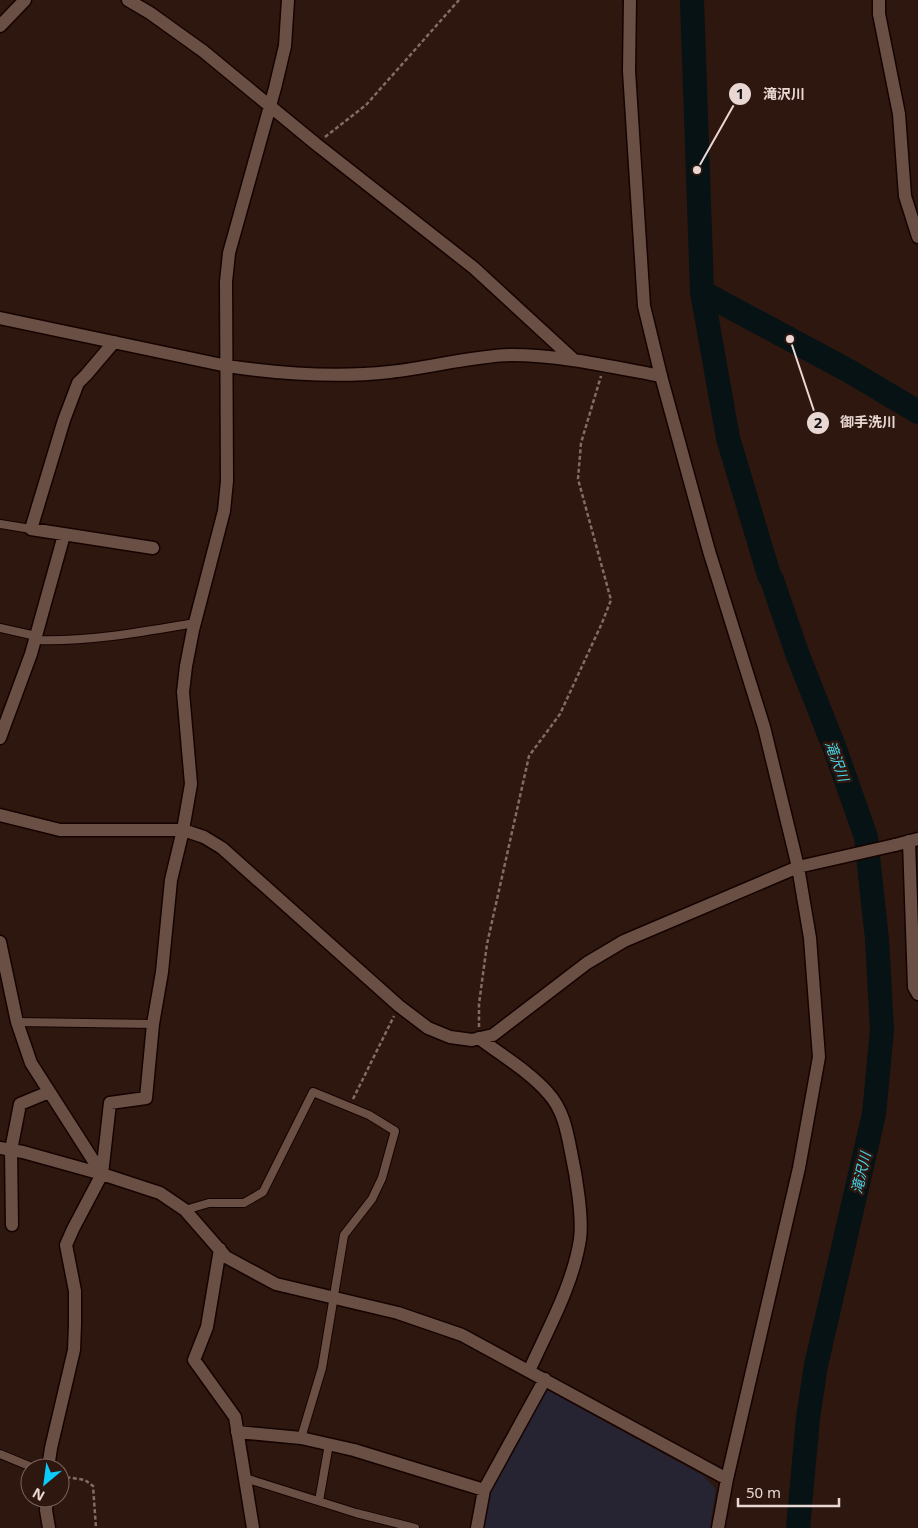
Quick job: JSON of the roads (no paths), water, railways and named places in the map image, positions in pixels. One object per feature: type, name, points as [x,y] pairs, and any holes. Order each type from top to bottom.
[{"type":"street","points":[[0,26],[25,0]]},
{"type":"street","points":[[128,0],[150,13],[203,51],[316,144],[474,268],[574,360]]},
{"type":"street","points":[[50,1458],[74,1350],[76,1324],[75,1291],[66,1245],[102,1174],[110,1103],[146,1098],[153,1024],[162,972],[171,880],[183,830],[191,784],[183,692],[186,666],[224,511],[227,481],[226,282],[229,253],[285,46],[288,0]]},
{"type":"street","points":[[630,0],[630,71],[644,306],[661,376],[709,551],[764,726],[798,867],[810,938],[819,1057],[799,1168],[727,1480],[718,1528]]},
{"type":"street","points":[[879,0],[879,14],[899,114],[905,196],[918,237]]},
{"type":"street","points":[[0,318],[227,366],[263,371],[338,376],[390,372],[468,359],[511,356],[574,360],[661,376]]},
{"type":"street","points":[[114,342],[78,383],[64,420],[31,528],[64,535],[154,548]]},
{"type":"street","points":[[0,738],[17,696],[64,535]]},
{"type":"street","points":[[0,815],[60,830],[183,830],[204,837],[222,848],[399,1006],[428,1028],[450,1037],[472,1040],[493,1035],[587,963],[624,941],[798,867],[913,840],[914,987],[918,994]]},
{"type":"street","points":[[0,942],[17,1022],[31,1063],[102,1174]]},
{"type":"street","points":[[479,1038],[521,1069],[549,1093],[564,1118],[578,1192],[580,1238],[569,1281],[529,1371]]},
{"type":"street","points":[[12,1225],[5,1149],[20,1104],[49,1092]]},
{"type":"street","points":[[5,1149],[102,1174],[160,1194],[185,1210],[226,1257],[276,1284],[398,1313],[462,1335],[727,1480]]},
{"type":"street","points":[[220,1249],[207,1327],[194,1360],[235,1417],[253,1528]]},
{"type":"street","points":[[477,1528],[484,1490],[545,1379]]},
{"type":"street","points":[[237,1432],[301,1438],[329,1444],[484,1490]]},
{"type":"street","points":[[48,1508],[49,1528]]},
{"type":"lane","points":[[1,527],[31,528]]},
{"type":"lane","points":[[0,628],[52,641],[139,633],[195,623]]},
{"type":"lane","points":[[17,1022],[153,1024]]},
{"type":"lane","points":[[185,1210],[209,1203],[244,1202],[263,1192],[313,1092],[369,1115],[395,1131],[382,1178],[372,1199],[344,1236],[322,1368],[301,1438]]},
{"type":"lane","points":[[319,1501],[329,1444]]},
{"type":"lane","points":[[0,1454],[20,1462]]},
{"type":"lane","points":[[245,1478],[356,1513],[415,1528]]},
{"type":"waterway","name":"滝沢川","points":[[692,0],[702,292],[728,438],[769,575],[866,837],[877,939],[882,1030],[874,1114],[816,1365],[808,1418],[798,1528]]},
{"type":"waterway","points":[[702,292],[849,371],[918,412]]},
{"type":"place","name":"滝沢川","points":[[697,170]]},
{"type":"place","name":"御手洗川","points":[[790,339]]}]
